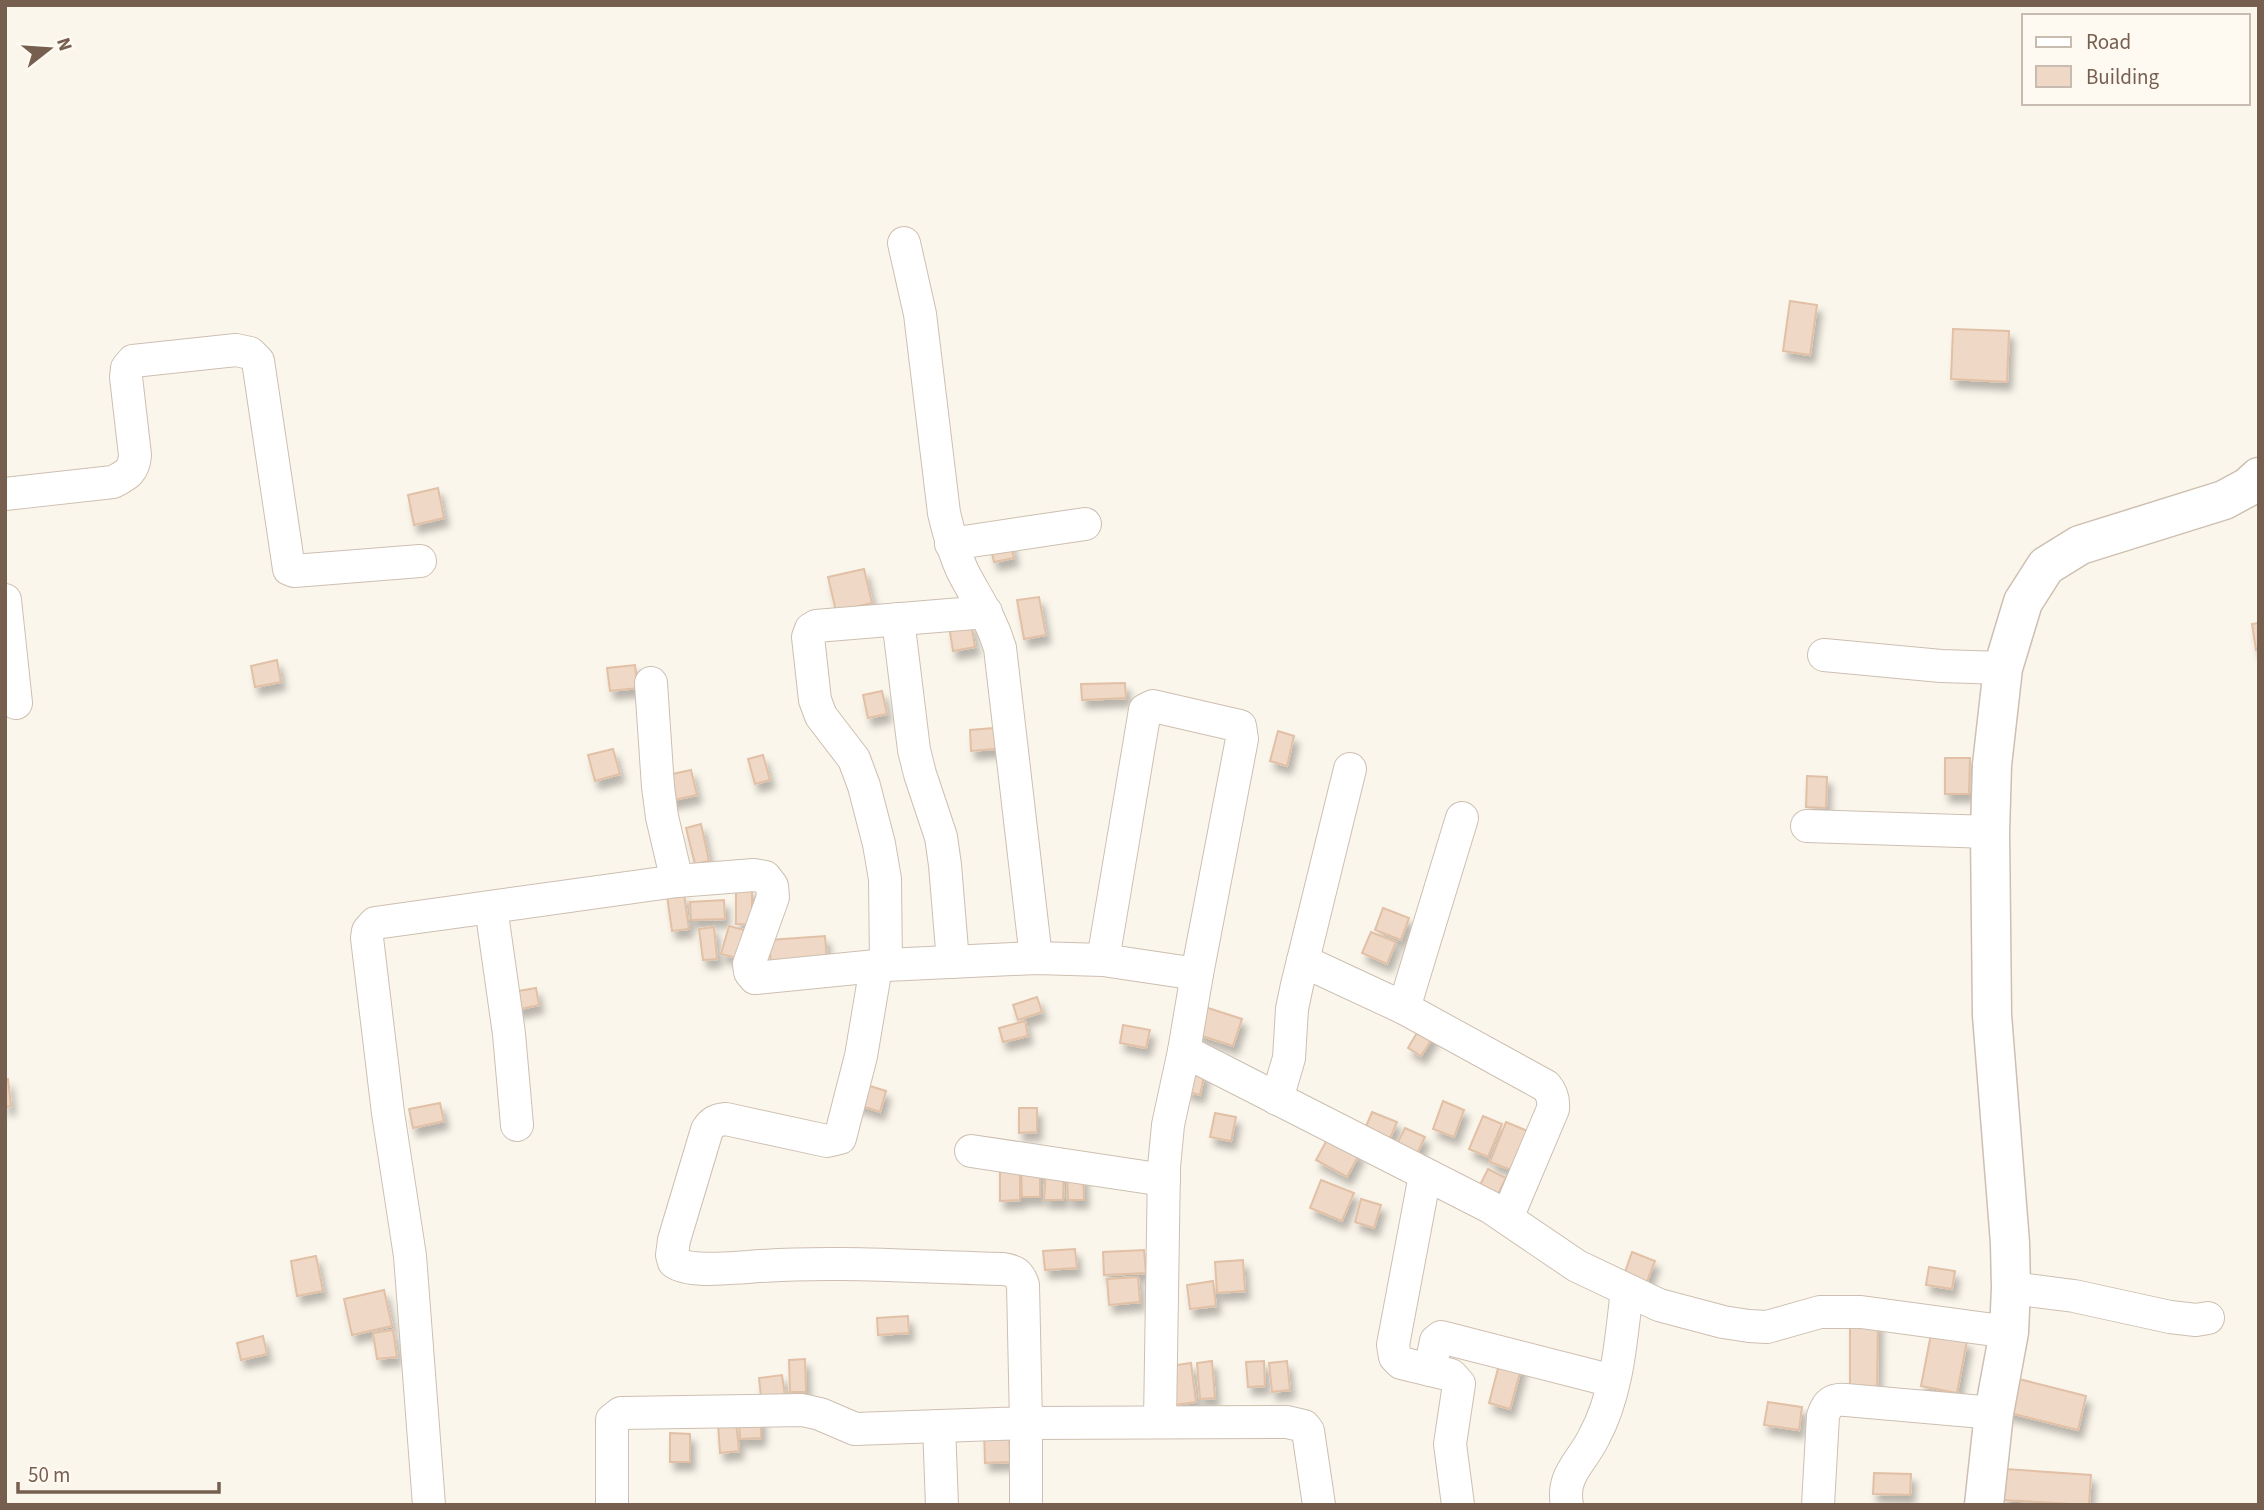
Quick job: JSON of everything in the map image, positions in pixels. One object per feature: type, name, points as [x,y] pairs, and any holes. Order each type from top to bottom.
[{"type":"street","points":[[904,243],[920,314],[944,513],[951,544],[964,573],[993,623],[1000,648],[1036,958]]},
{"type":"street","points":[[5,494],[113,482],[128,475],[134,466],[135,456],[126,377],[127,368],[133,361],[236,350],[250,353],[258,361],[289,569],[294,571],[420,561]]},
{"type":"street","points":[[1984,1505],[1994,1413],[2009,1332],[2011,1289],[2010,1243],[1992,1015],[1992,765],[2003,668],[2023,602],[2046,566],[2080,545],[2255,491]]},
{"type":"street","points":[[951,544],[1085,524]]},
{"type":"street","points":[[5,600],[16,704]]},
{"type":"street","points":[[986,612],[816,626],[811,629],[808,637],[815,700],[821,716],[854,759],[879,844],[885,879],[881,966],[840,1138],[827,1141],[726,1119],[716,1120],[707,1130],[672,1255],[674,1262],[680,1266],[709,1268],[798,1265],[1013,1271],[1020,1276],[1023,1285],[1026,1505]]},
{"type":"street","points":[[898,619],[914,750],[941,837],[953,962]]},
{"type":"street","points":[[1824,655],[1941,666],[2003,668]]},
{"type":"street","points":[[651,684],[662,817],[677,881]]},
{"type":"street","points":[[1103,960],[1145,710],[1153,706],[1240,726],[1242,732],[1168,1125],[1164,1180],[1160,1422]]},
{"type":"street","points":[[1277,1099],[1289,1058],[1292,1009],[1350,769]]},
{"type":"street","points":[[1404,1008],[1462,818]]},
{"type":"street","points":[[1807,826],[1990,831]]},
{"type":"street","points":[[429,1505],[410,1256],[388,1113],[368,931],[375,923],[677,881],[754,875],[765,877],[772,886],[773,897],[750,964],[750,972],[755,978],[881,966],[1036,958],[1103,960],[1197,974]]},
{"type":"street","points":[[491,907],[509,1034],[517,1125]]},
{"type":"street","points":[[1303,961],[1404,1008],[1546,1086],[1551,1092],[1553,1109],[1507,1218]]},
{"type":"street","points":[[1184,1051],[1507,1218],[1577,1266],[1659,1305],[1749,1326],[1767,1327],[1820,1312],[1861,1312],[2009,1332]]},
{"type":"street","points":[[971,1151],[1164,1180]]},
{"type":"street","points":[[1425,1175],[1393,1345],[1395,1357],[1401,1363],[1451,1375],[1459,1384],[1450,1444],[1458,1505]]},
{"type":"street","points":[[2011,1289],[2074,1296],[2170,1317],[2196,1320],[2208,1318]]},
{"type":"street","points":[[1566,1505],[1566,1484],[1594,1438],[1606,1408],[1618,1363],[1627,1290]]},
{"type":"street","points":[[1430,1370],[1436,1340],[1441,1337],[1613,1381]]},
{"type":"street","points":[[1818,1505],[1823,1416],[1826,1406],[1832,1401],[1994,1413]]},
{"type":"street","points":[[612,1505],[612,1420],[621,1413],[802,1410],[820,1414],[855,1429],[1026,1423],[1287,1422],[1304,1426],[1308,1431],[1319,1505]]},
{"type":"street","points":[[939,1426],[942,1505]]},
{"type":"building","points":[[1790,301],[1817,305],[1810,355],[1783,351]]},
{"type":"building","points":[[1953,329],[2009,331],[2007,382],[1951,379]]},
{"type":"building","points":[[438,488],[444,518],[414,525],[408,495]]},
{"type":"building","points":[[1010,541],[1014,558],[994,562],[990,545]]},
{"type":"building","points":[[864,569],[872,603],[836,611],[828,577]]},
{"type":"building","points":[[1039,597],[1046,635],[1024,639],[1017,600]]},
{"type":"building","points":[[971,623],[975,647],[953,651],[949,626]]},
{"type":"building","points":[[2259,623],[2259,649],[2256,650],[2252,624]]},
{"type":"building","points":[[277,660],[281,682],[255,687],[251,666]]},
{"type":"building","points":[[635,665],[638,688],[610,691],[607,668]]},
{"type":"building","points":[[1125,683],[1126,698],[1082,700],[1081,684]]},
{"type":"building","points":[[882,691],[887,714],[868,718],[863,695]]},
{"type":"building","points":[[1005,727],[1007,748],[971,751],[970,730]]},
{"type":"building","points":[[1278,731],[1294,736],[1287,766],[1270,761]]},
{"type":"building","points":[[613,749],[620,774],[595,781],[588,755]]},
{"type":"building","points":[[763,755],[770,780],[755,784],[748,759]]},
{"type":"building","points":[[1945,758],[1970,758],[1969,794],[1945,794]]},
{"type":"building","points":[[691,770],[697,795],[669,801],[663,776]]},
{"type":"building","points":[[1807,776],[1827,777],[1826,808],[1806,807]]},
{"type":"building","points":[[701,824],[709,861],[695,864],[686,828]]},
{"type":"building","points":[[736,889],[752,889],[752,925],[736,924]]},
{"type":"building","points":[[684,894],[689,929],[672,931],[667,896]]},
{"type":"building","points":[[724,900],[725,919],[691,920],[690,902]]},
{"type":"building","points":[[1383,908],[1409,918],[1401,940],[1375,930]]},
{"type":"building","points":[[729,926],[748,931],[741,959],[721,954]]},
{"type":"building","points":[[714,927],[717,959],[703,960],[699,929]]},
{"type":"building","points":[[1371,932],[1396,942],[1387,964],[1362,953]]},
{"type":"building","points":[[825,936],[827,960],[771,965],[769,940]]},
{"type":"building","points":[[536,988],[539,1005],[516,1010],[512,992]]},
{"type":"building","points":[[1037,997],[1042,1012],[1018,1020],[1013,1005]]},
{"type":"building","points":[[1205,1007],[1242,1019],[1233,1046],[1196,1034]]},
{"type":"building","points":[[1025,1021],[1028,1036],[1003,1042],[999,1028]]},
{"type":"building","points":[[1123,1025],[1150,1030],[1146,1048],[1120,1043]]},
{"type":"building","points":[[1421,1026],[1435,1034],[1421,1056],[1408,1048]]},
{"type":"building","points":[[1191,1069],[1205,1072],[1200,1095],[1185,1091]]},
{"type":"building","points":[[8,1079],[11,1106],[5,1107],[5,1080]]},
{"type":"building","points":[[860,1083],[886,1091],[880,1112],[853,1103]]},
{"type":"building","points":[[1443,1101],[1464,1110],[1454,1137],[1433,1129]]},
{"type":"building","points":[[440,1103],[444,1121],[413,1128],[409,1109]]},
{"type":"building","points":[[1019,1108],[1037,1108],[1037,1132],[1019,1133]]},
{"type":"building","points":[[1372,1112],[1397,1122],[1387,1146],[1362,1136]]},
{"type":"building","points":[[1215,1113],[1236,1117],[1231,1141],[1210,1137]]},
{"type":"building","points":[[1483,1116],[1502,1124],[1488,1157],[1469,1149]]},
{"type":"building","points":[[1506,1122],[1530,1132],[1514,1171],[1490,1162]]},
{"type":"building","points":[[1405,1128],[1425,1137],[1413,1162],[1393,1152]]},
{"type":"building","points":[[1329,1136],[1360,1153],[1347,1177],[1316,1160]]},
{"type":"building","points":[[1000,1161],[1020,1161],[1020,1200],[1000,1201]]},
{"type":"building","points":[[1040,1165],[1040,1197],[1022,1197],[1021,1166]]},
{"type":"building","points":[[1046,1167],[1064,1168],[1063,1200],[1044,1200]]},
{"type":"building","points":[[1488,1169],[1506,1178],[1493,1204],[1475,1195]]},
{"type":"building","points":[[1067,1170],[1083,1170],[1084,1200],[1068,1200]]},
{"type":"building","points":[[1321,1180],[1354,1193],[1342,1221],[1310,1208]]},
{"type":"building","points":[[1361,1199],[1381,1205],[1374,1228],[1355,1222]]},
{"type":"building","points":[[1075,1249],[1077,1268],[1045,1270],[1043,1251]]},
{"type":"building","points":[[1144,1250],[1146,1273],[1104,1275],[1103,1252]]},
{"type":"building","points":[[1632,1252],[1655,1261],[1646,1284],[1624,1275]]},
{"type":"building","points":[[316,1256],[323,1291],[297,1296],[291,1261]]},
{"type":"building","points":[[1243,1260],[1245,1291],[1217,1293],[1215,1262]]},
{"type":"building","points":[[1929,1267],[1955,1271],[1952,1289],[1926,1285]]},
{"type":"building","points":[[1138,1277],[1140,1302],[1109,1305],[1107,1279]]},
{"type":"building","points":[[1213,1281],[1216,1306],[1190,1309],[1187,1285]]},
{"type":"building","points":[[384,1290],[392,1326],[352,1335],[344,1299]]},
{"type":"building","points":[[908,1316],[909,1333],[878,1335],[877,1318]]},
{"type":"building","points":[[1850,1321],[1878,1321],[1877,1389],[1850,1388]]},
{"type":"building","points":[[393,1330],[397,1357],[377,1359],[373,1333]]},
{"type":"building","points":[[1931,1334],[1967,1341],[1957,1393],[1921,1386]]},
{"type":"building","points":[[263,1336],[267,1354],[241,1360],[237,1343]]},
{"type":"building","points":[[1501,1357],[1523,1362],[1510,1409],[1489,1403]]},
{"type":"building","points":[[805,1359],[806,1392],[790,1392],[789,1360]]},
{"type":"building","points":[[1212,1361],[1215,1398],[1200,1399],[1197,1363]]},
{"type":"building","points":[[1264,1361],[1265,1386],[1248,1387],[1246,1362]]},
{"type":"building","points":[[1287,1361],[1290,1390],[1272,1392],[1269,1363]]},
{"type":"building","points":[[1191,1363],[1196,1402],[1175,1405],[1170,1366]]},
{"type":"building","points":[[782,1375],[786,1403],[762,1406],[759,1378]]},
{"type":"building","points":[[2011,1377],[2086,1396],[2078,1430],[2002,1411]]},
{"type":"building","points":[[1768,1402],[1802,1407],[1799,1430],[1764,1425]]},
{"type":"building","points":[[761,1415],[761,1438],[740,1439],[739,1416]]},
{"type":"building","points":[[736,1422],[739,1451],[720,1453],[718,1424]]},
{"type":"building","points":[[984,1429],[1009,1429],[1010,1462],[985,1463]]},
{"type":"building","points":[[670,1433],[690,1434],[690,1462],[670,1462]]},
{"type":"building","points":[[2006,1469],[2091,1475],[2089,1505],[2003,1500]]},
{"type":"building","points":[[1874,1473],[1911,1474],[1910,1495],[1873,1494]]}]
